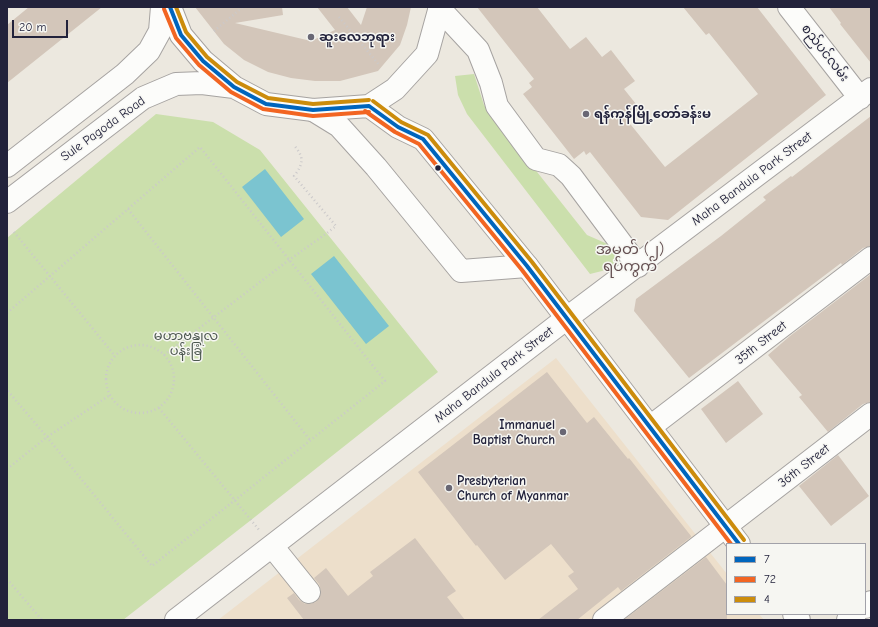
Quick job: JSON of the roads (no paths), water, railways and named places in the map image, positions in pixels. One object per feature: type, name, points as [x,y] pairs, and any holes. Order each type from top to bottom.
[{"type":"main road","points":[[7,166],[126,74],[149,51],[160,31],[162,7]]},
{"type":"main road","points":[[170,7],[181,35],[203,61],[234,87],[266,104],[313,110],[369,106],[395,89],[427,54],[440,7]]},
{"type":"main road","points":[[440,7],[478,50],[490,83],[496,106],[536,159],[559,166],[571,176],[638,266]]},
{"type":"main road","name":"စည်ပင်လမ်း","points":[[789,7],[865,94]]},
{"type":"main road","name":"Sule Pagoda Road","points":[[7,202],[143,98],[176,84],[202,83],[234,87]]},
{"type":"main road","name":"Maha Bandula Park Street","points":[[176,620],[567,318],[865,94]]},
{"type":"main road","points":[[369,106],[398,127],[423,139],[527,266],[567,318],[655,423],[731,522],[739,543]]},
{"type":"main road","points":[[313,110],[339,126],[376,167],[461,271],[527,266]]},
{"type":"main road","name":"35th Street","points":[[655,423],[871,258]]},
{"type":"main road","name":"36th Street","points":[[604,620],[871,414]]},
{"type":"main road","points":[[272,546],[309,592]]},
{"type":"water","points":[[265,169],[304,219],[281,237],[242,187]]},
{"type":"water","points":[[334,256],[389,326],[366,344],[311,274]]},
{"type":"place","name":"ဆူးလေဘုရား","points":[[311,37]]},
{"type":"place","name":"ရန်ကုန်မြို့တော်ခန်းမ","points":[[586,114]]},
{"type":"place","name":"Immanuel Baptist Church","points":[[563,432]]},
{"type":"place","name":"Presbyterian Church of Myanmar","points":[[449,488]]},
{"type":"district","name":"အမှတ် (၂) ရပ်ကွက်","points":[[630,258]]},
{"type":"park label","name":"မဟာဗန္ဓုလ ပန်းခြံ","points":[[186,344]]}]
